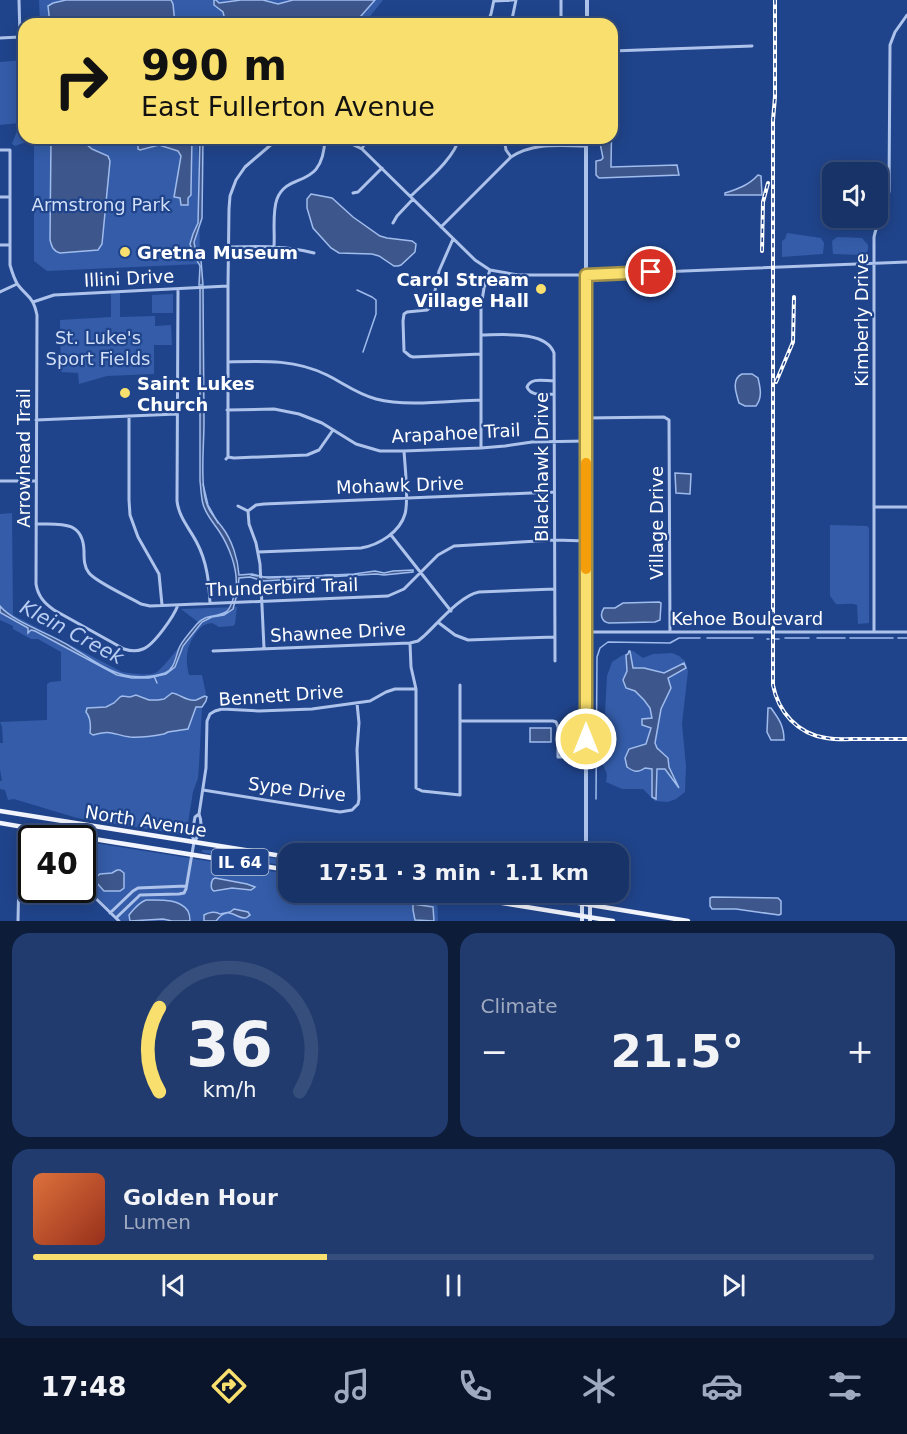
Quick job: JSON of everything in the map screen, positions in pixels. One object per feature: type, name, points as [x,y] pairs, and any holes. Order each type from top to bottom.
[{"type":"main road","name":"North Avenue","points":[[0,811],[278,855]]},
{"type":"main road","name":"North Avenue","points":[[0,823],[278,868]]},
{"type":"main road","points":[[497,903],[613,921]]},
{"type":"main road","points":[[577,903],[688,921]]},
{"type":"main road","points":[[582,904],[582,918]]},
{"type":"main road","points":[[590,905],[590,919]]},
{"type":"street","points":[[19,0],[19,18]]},
{"type":"street","points":[[489,18],[494,0],[515,0],[512,18]]},
{"type":"street","points":[[561,0],[561,18]]},
{"type":"street","points":[[587,0],[587,18]]},
{"type":"street","name":"Kimberly Drive","points":[[874,632],[875,229],[890,191],[890,45],[907,15]]},
{"type":"street","points":[[0,38],[18,37]]},
{"type":"street","points":[[618,51],[752,46]]},
{"type":"street","points":[[271,144],[245,167],[233,186],[229,202],[227,458],[307,455],[319,450],[333,430]]},
{"type":"street","points":[[274,246],[277,199],[285,188],[312,174],[319,166],[324,144]]},
{"type":"street","points":[[352,144],[362,149],[475,260],[490,270],[518,275],[586,275],[907,262]]},
{"type":"street","points":[[362,149],[364,144]]},
{"type":"street","points":[[393,223],[412,198],[450,157],[458,144]]},
{"type":"street","points":[[505,144],[511,158]]},
{"type":"street","points":[[441,227],[511,158],[524,150],[536,147],[586,146],[586,843]]},
{"type":"street","points":[[0,150],[10,150],[10,265],[17,284],[33,302]]},
{"type":"street","points":[[353,193],[358,192],[382,168]]},
{"type":"street","points":[[0,197],[10,198]]},
{"type":"street","points":[[453,239],[439,271],[433,309],[404,312],[405,356],[481,354]]},
{"type":"street","points":[[0,245],[10,245]]},
{"type":"street","points":[[228,248],[274,246],[314,253]]},
{"type":"street","points":[[481,448],[482,299],[490,270]]},
{"type":"street","points":[[0,292],[17,284]]},
{"type":"street","name":"Illini Drive","points":[[33,302],[54,295],[228,286]]},
{"type":"street","points":[[178,289],[177,508],[205,561],[210,603]]},
{"type":"street","name":"Arrowhead Trail","points":[[33,302],[36,315],[37,588],[45,604],[54,610],[124,648],[136,651],[150,645],[174,615],[178,605]]},
{"type":"street","points":[[481,335],[538,338],[551,347],[556,344]]},
{"type":"street","name":"Blackhawk Drive","points":[[551,347],[554,357],[555,661]]},
{"type":"street","points":[[228,362],[275,361],[302,365],[325,374],[363,395],[387,401],[404,403],[481,399]]},
{"type":"street","points":[[554,381],[534,381],[527,387],[532,394],[554,394]]},
{"type":"street","name":"Arapahoe Trail","points":[[227,410],[286,411],[310,418],[366,448],[389,451],[586,441]]},
{"type":"street","points":[[36,420],[177,414]]},
{"type":"street","points":[[129,416],[130,514],[138,537],[159,574],[162,605]]},
{"type":"street","name":"Village Drive","points":[[586,418],[664,417],[669,420],[670,632]]},
{"type":"street","points":[[258,552],[361,548],[391,535],[405,515],[404,451]]},
{"type":"street","points":[[0,481],[36,481]]},
{"type":"street","name":"Mohawk Drive","points":[[248,511],[264,504],[554,492]]},
{"type":"street","points":[[238,506],[248,511],[249,524],[258,552],[264,649]]},
{"type":"street","points":[[874,507],[907,507]]},
{"type":"street","name":"Thunderbird Trail","points":[[36,524],[63,524],[78,531],[82,539],[88,572],[143,605],[388,596],[404,589],[449,547],[555,540],[586,541]]},
{"type":"street","points":[[391,535],[451,611]]},
{"type":"street","name":"Shawnee Drive","points":[[213,651],[410,643],[420,639],[465,598],[475,593],[555,589]]},
{"type":"street","points":[[439,623],[455,635],[468,640],[555,637]]},
{"type":"street","name":"Kehoe Boulevard","points":[[586,632],[907,632]]},
{"type":"street","points":[[410,643],[411,667],[416,689],[416,788],[460,795],[460,686]]},
{"type":"street","name":"Bennett Drive","points":[[194,842],[200,834],[199,814],[206,768],[207,721],[214,711],[222,709],[294,710],[357,703],[373,700],[390,690],[416,689]]},
{"type":"street","name":"Sype Drive","points":[[202,790],[340,812],[352,810],[358,804],[359,799],[357,703]]},
{"type":"street","points":[[460,721],[556,722],[558,758],[586,758]]},
{"type":"street","name":"Bennett Drive","points":[[194,842],[192,834],[195,817],[199,814]]},
{"type":"street","points":[[96,899],[117,920],[140,895],[184,893],[194,842]]},
{"type":"street","points":[[110,913],[138,888],[184,887],[187,885]]},
{"type":"street","points":[[166,887],[166,894]]},
{"type":"street","points":[[18,903],[18,921]]},
{"type":"green space","points":[[39,0],[383,0],[369,18],[40,18]]},
{"type":"green space","name":"Armstrong Park","points":[[18,60],[18,123],[0,125],[0,62]]},
{"type":"green space","name":"Armstrong Park","points":[[18,128],[18,144],[20,144],[15,146],[12,144]]},
{"type":"green space","name":"Armstrong Park","points":[[34,144],[198,144],[200,264],[47,271],[34,261]]},
{"type":"green space","points":[[787,233],[821,238],[824,243],[823,254],[782,257],[782,241]]},
{"type":"green space","points":[[837,237],[862,238],[868,245],[866,255],[833,254],[832,241]]},
{"type":"green space","name":"St. Luke's Sport Fields","points":[[111,292],[120,292],[120,317],[155,316],[155,326],[171,325],[172,345],[154,345],[154,374],[107,376],[79,384],[78,373],[61,372],[60,320],[111,317]]},
{"type":"green space","points":[[173,294],[173,313],[152,313],[152,295]]},
{"type":"green space","points":[[12,513],[13,615],[122,672],[152,674],[164,665],[198,622],[181,609],[237,607],[233,626],[219,627],[212,623],[206,624],[199,629],[190,643],[187,653],[189,675],[202,675],[206,694],[201,698],[193,700],[172,693],[156,700],[137,696],[120,697],[110,705],[89,708],[86,712],[90,718],[90,730],[93,735],[106,731],[131,737],[186,730],[196,706],[202,707],[198,778],[193,792],[186,835],[77,818],[14,799],[8,800],[5,790],[0,789],[0,781],[2,781],[0,743],[3,743],[0,722],[47,720],[47,684],[61,681],[61,652],[38,639],[31,639],[0,620],[0,514]],"holes":[[[12,616],[107,668],[126,675],[137,676],[165,673],[170,669],[175,663],[180,648],[200,624],[183,646],[175,667],[168,673],[160,676],[137,678],[117,675],[35,631],[30,632],[28,628],[10,618]]]},
{"type":"green space","points":[[830,525],[867,526],[869,528],[869,623],[858,624],[857,605],[836,604],[830,596]]},
{"type":"green space","points":[[633,651],[643,658],[653,654],[672,653],[685,661],[688,671],[682,724],[686,766],[685,792],[668,802],[655,801],[643,789],[622,789],[606,782],[607,774],[603,765],[607,757],[608,730],[605,713],[607,676],[612,662]]},
{"type":"green space","points":[[96,843],[278,872],[278,903],[437,903],[438,921],[121,921],[96,896]]},
{"type":"green space","points":[[202,850],[210,850],[278,859],[278,864],[205,853]]},
{"type":"shaded area","points":[[66,0],[171,0],[174,18],[49,18],[48,6]]},
{"type":"shaded area","points":[[214,0],[219,3],[263,0],[278,4],[293,0],[375,0],[359,18],[222,18],[223,12],[214,5]]},
{"type":"shaded area","points":[[51,144],[86,144],[108,156],[110,161],[102,244],[98,250],[60,253],[52,247],[50,240]]},
{"type":"shaded area","points":[[192,144],[191,195],[188,198],[188,205],[181,205],[180,198],[174,197],[181,156],[178,151],[159,145],[140,150],[138,145]]},
{"type":"shaded area","points":[[200,144],[203,144],[202,218],[194,242],[201,260],[203,285],[199,285],[200,266],[190,244],[198,223]]},
{"type":"shaded area","points":[[600,144],[611,144],[611,167],[677,165],[679,175],[599,178],[596,175],[596,161],[603,158]]},
{"type":"shaded area","points":[[758,175],[761,176],[762,195],[725,195],[747,184]]},
{"type":"shaded area","points":[[311,194],[332,198],[353,217],[380,236],[412,241],[416,244],[415,252],[398,266],[372,254],[339,253],[331,248],[313,228],[307,208],[307,199]]},
{"type":"shaded area","points":[[200,288],[203,288],[204,491],[210,511],[232,544],[239,575],[252,574],[268,578],[375,571],[384,573],[413,570],[413,572],[263,581],[250,577],[239,578],[233,609],[224,615],[202,622],[183,646],[175,667],[166,674],[149,678],[132,678],[117,675],[35,631],[31,630],[28,633],[28,628],[1,613],[0,606],[14,618],[63,642],[103,667],[124,675],[139,677],[169,671],[180,646],[197,624],[204,618],[219,615],[230,608],[236,587],[234,565],[226,544],[204,508],[200,481]]},
{"type":"shaded area","points":[[742,374],[752,374],[758,378],[760,396],[756,406],[745,406],[739,403],[735,383]]},
{"type":"shaded area","points":[[675,473],[691,474],[690,494],[676,493]]},
{"type":"shaded area","points":[[623,603],[661,603],[660,620],[655,622],[609,623],[602,618],[604,608],[615,608]]},
{"type":"shaded area","points":[[629,651],[633,668],[664,673],[684,663],[686,668],[668,678],[671,688],[661,709],[655,743],[668,758],[669,767],[679,788],[665,769],[657,769],[656,799],[652,797],[652,769],[632,770],[627,767],[625,758],[629,749],[646,744],[651,728],[642,725],[642,719],[652,718],[650,708],[644,700],[635,691],[626,688],[623,680],[627,671],[626,655]]},
{"type":"shaded area","points":[[172,693],[193,700],[207,697],[202,707],[196,707],[188,729],[138,737],[108,732],[93,735],[90,733],[87,708],[106,707],[122,696],[136,695],[149,700],[158,700]]},
{"type":"shaded area","points":[[768,708],[771,708],[780,723],[784,740],[771,740],[767,732]]},
{"type":"shaded area","points":[[530,728],[551,728],[551,742],[530,742]]},
{"type":"shaded area","points":[[120,870],[124,873],[124,888],[120,891],[104,891],[96,882],[96,877],[100,874]]},
{"type":"shaded area","points":[[215,878],[255,887],[251,890],[232,888],[214,891],[211,884]]},
{"type":"shaded area","points":[[710,898],[778,898],[781,901],[781,914],[712,909]]},
{"type":"shaded area","points":[[146,900],[179,904],[188,911],[190,921],[163,919],[130,921],[129,915],[138,904]]},
{"type":"shaded area","points":[[413,904],[433,907],[434,921],[415,920]]},
{"type":"shaded area","points":[[234,909],[248,912],[250,915],[242,918],[228,913],[220,916],[216,921],[204,921],[206,914],[214,912],[220,914]]},
{"type":"waterway","points":[[357,290],[376,300],[376,314],[363,352]]},
{"type":"waterway","name":"Klein Creek","points":[[203,484],[208,505],[218,523]]},
{"type":"waterway","points":[[251,575],[258,576]]},
{"type":"waterway","points":[[325,575],[335,575]]},
{"type":"waterway","points":[[263,577],[314,576]]},
{"type":"waterway","points":[[596,799],[597,657],[600,648],[608,642],[670,643],[679,638],[700,638]]},
{"type":"waterway","points":[[707,638],[753,638]]},
{"type":"waterway","points":[[785,638],[809,638]]},
{"type":"waterway","points":[[817,638],[845,638]]},
{"type":"waterway","points":[[850,638],[893,638]]},
{"type":"waterway","points":[[898,638],[907,638]]},
{"type":"waterway","name":"Klein Creek","points":[[154,676],[157,683]]},
{"type":"railway","points":[[775,0],[773,685],[779,704],[785,713],[798,727],[816,736],[839,739],[907,739]]},
{"type":"railway","points":[[762,251],[763,202],[768,183]]},
{"type":"railway","points":[[776,382],[793,342],[794,297]]},
{"type":"slow traffic","points":[[586,463],[586,569]]},
{"type":"place","name":"Gretna Museum","points":[[125,252]]},
{"type":"place","name":"Carol Stream Village Hall","points":[[541,289]]},
{"type":"place","name":"Saint Lukes Church","points":[[125,393]]},
{"type":"route","points":[[586,739],[586,275],[651,272]]}]
